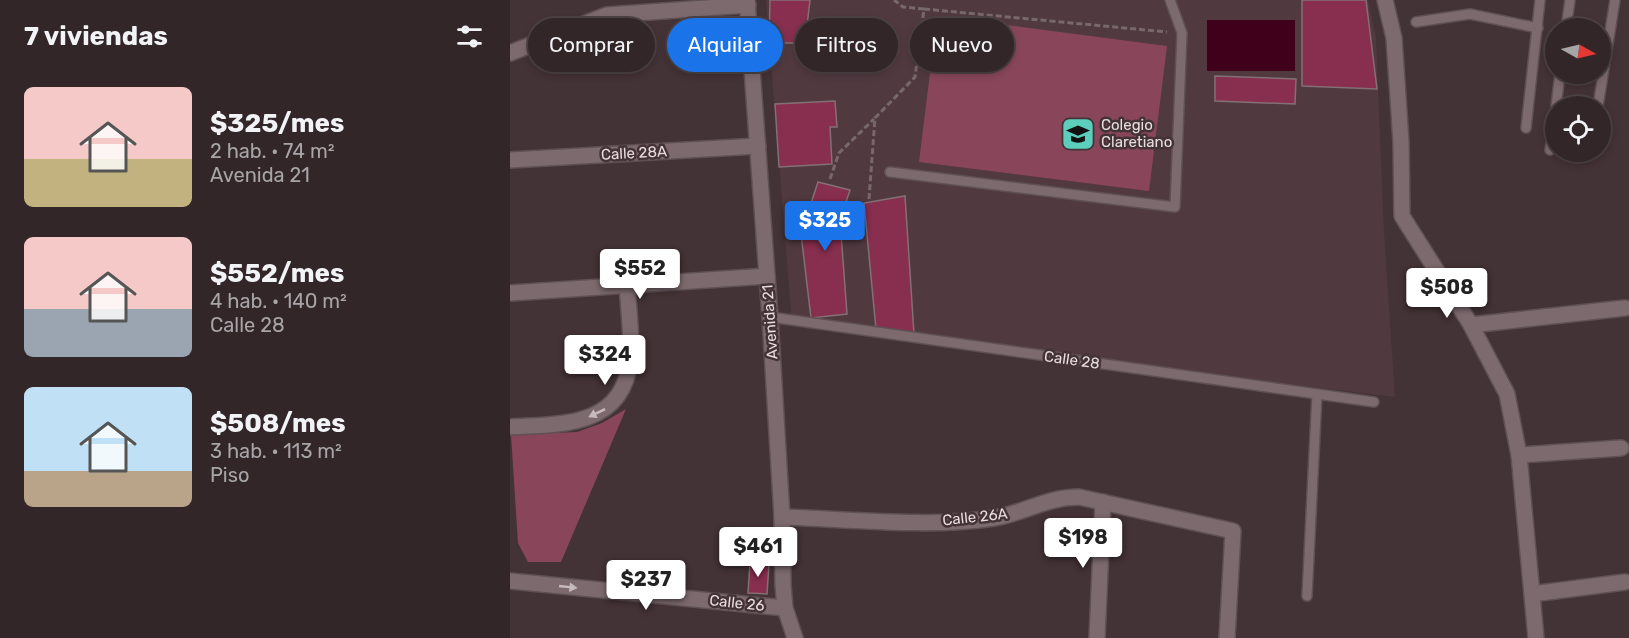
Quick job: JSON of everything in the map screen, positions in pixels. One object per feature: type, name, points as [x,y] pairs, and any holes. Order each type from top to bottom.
[{"type":"street","points":[[1385,0],[1394,38],[1401,142],[1402,216],[1471,325],[1508,394],[1519,455],[1536,638]]},
{"type":"street","points":[[510,53],[607,15],[748,3]]},
{"type":"street","name":"Avenida 21","points":[[748,3],[770,317],[785,608],[795,638]]},
{"type":"street","name":"Calle 28A","points":[[510,160],[758,146]]},
{"type":"street","points":[[510,293],[767,276]]},
{"type":"street","points":[[510,427],[565,423],[591,417],[609,407],[622,393],[629,374],[631,349],[627,285]]},
{"type":"street","points":[[1471,325],[1625,308]]},
{"type":"street","points":[[1519,455],[1621,448]]},
{"type":"street","name":"Calle 26A","points":[[782,517],[952,522],[996,518],[1058,497],[1079,497],[1233,531],[1227,638]]},
{"type":"street","points":[[1097,638],[1103,502]]},
{"type":"street","name":"Calle 26","points":[[510,581],[785,608]]},
{"type":"street","points":[[1532,594],[1625,582]]},
{"type":"lane","points":[[890,172],[1175,207],[1182,33],[1170,0]]},
{"type":"lane","points":[[1526,128],[1540,0]]},
{"type":"lane","points":[[1567,18],[1570,0]]},
{"type":"lane","points":[[1600,96],[1615,0]]},
{"type":"lane","points":[[1416,22],[1470,14],[1538,28]]},
{"type":"lane","name":"Calle 28","points":[[770,317],[1374,402]]},
{"type":"lane","points":[[1307,596],[1317,394]]},
{"type":"path","points":[[894,0],[903,7],[1182,33]]},
{"type":"path","points":[[830,179],[839,153],[915,76],[924,9]]},
{"type":"path","points":[[869,199],[875,118]]},
{"type":"shaded area","name":"Colegio Claretiano","points":[[766,0],[1368,0],[1376,38],[1384,231],[1395,397],[792,323],[772,72],[783,72],[783,18],[767,18]]},
{"type":"shaded area","points":[[1207,20],[1295,20],[1295,71],[1207,71]]},
{"type":"shaded area","points":[[1014,26],[1167,46],[1149,191],[919,162],[930,72],[1014,72]]},
{"type":"shaded area","points":[[626,409],[561,562],[528,562],[518,543],[511,435],[577,432],[602,423]]},
{"type":"building","points":[[770,0],[810,0],[808,18],[795,18],[795,43],[783,43],[783,18],[770,18]]},
{"type":"building","points":[[1302,0],[1366,0],[1377,89],[1302,86]]},
{"type":"building","points":[[1215,76],[1296,79],[1295,104],[1215,101]]},
{"type":"building","points":[[835,101],[837,127],[830,127],[832,164],[779,167],[775,104]]},
{"type":"building","points":[[818,182],[850,190],[840,220],[847,314],[811,318],[801,234]]},
{"type":"building","points":[[905,196],[914,334],[876,329],[864,203]]},
{"type":"building","points":[[750,563],[769,564],[767,594],[748,593]]},
{"type":"place","name":"Colegio Claretiano","points":[[1078,134]]}]
